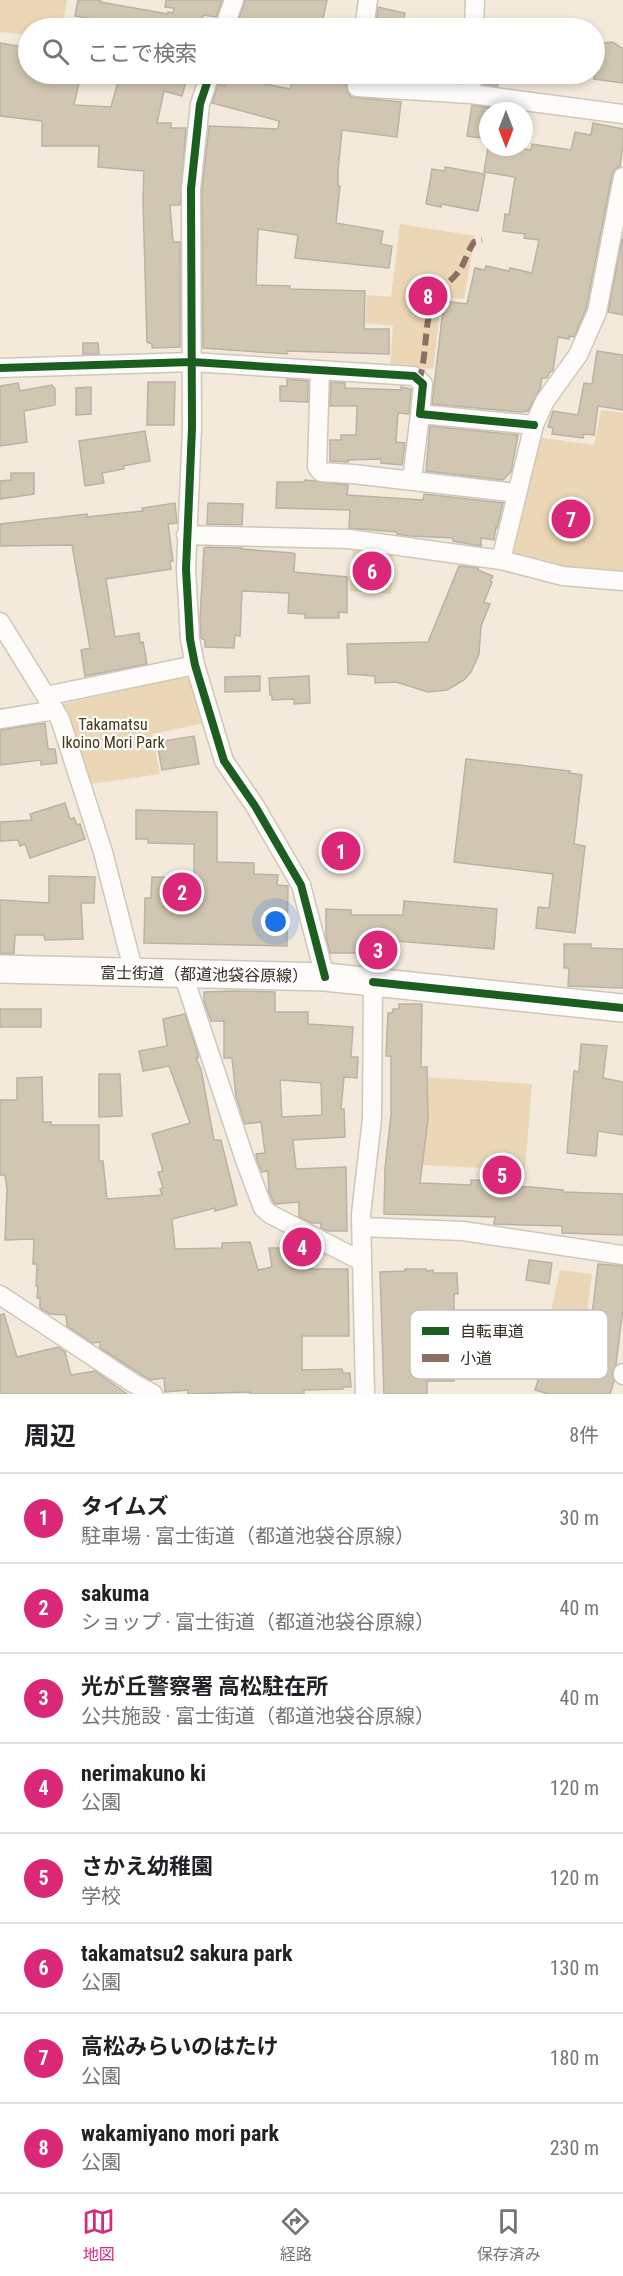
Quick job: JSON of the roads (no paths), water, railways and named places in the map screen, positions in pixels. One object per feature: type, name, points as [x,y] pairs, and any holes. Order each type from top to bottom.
[{"type":"main road","name":"富士街道（都道池袋谷原線）","points":[[0,969],[325,977],[623,1008]]},
{"type":"street","points":[[228,18],[234,0]]},
{"type":"street","points":[[365,18],[368,0]]},
{"type":"street","points":[[475,18],[476,0]]},
{"type":"street","points":[[207,84],[201,104],[191,189],[192,428],[186,535],[190,639],[195,665],[224,761],[255,806],[301,885],[325,977]]},
{"type":"street","points":[[357,84],[357,87],[471,94],[623,114]]},
{"type":"street","points":[[471,94],[472,84]]},
{"type":"street","points":[[501,560],[534,425],[545,401],[578,355],[597,312],[622,188]]},
{"type":"street","points":[[0,368],[192,362],[414,376],[423,384],[412,480]]},
{"type":"street","points":[[320,370],[318,470],[321,472],[517,493]]},
{"type":"street","points":[[420,414],[534,425]]},
{"type":"street","points":[[186,535],[349,539],[501,560],[563,576],[623,581]]},
{"type":"street","points":[[0,622],[60,718],[104,852],[134,973]]},
{"type":"street","points":[[0,719],[51,703],[195,665]]},
{"type":"street","points":[[188,974],[187,986],[244,1160],[263,1208],[270,1214],[361,1261]]},
{"type":"street","points":[[365,1394],[361,1227],[372,1119],[373,982]]},
{"type":"street","points":[[361,1227],[463,1231],[623,1256]]},
{"type":"street","points":[[0,1295],[153,1394]]},
{"type":"place","name":"wakamiyano mori park","points":[[428,296]]},
{"type":"place","name":"高松みらいのはたけ","points":[[571,519]]},
{"type":"place","name":"takamatsu2 sakura park","points":[[372,571]]},
{"type":"place","name":"タイムズ","points":[[341,851]]},
{"type":"place","name":"sakuma","points":[[182,892]]},
{"type":"place","name":"光が丘警察署 高松駐在所","points":[[378,950]]},
{"type":"place","name":"さかえ幼稚園","points":[[502,1175]]},
{"type":"place","name":"nerimakuno ki","points":[[302,1247]]},
{"type":"park label","name":"Takamatsu Ikoino Mori Park","points":[[113,733]]}]
